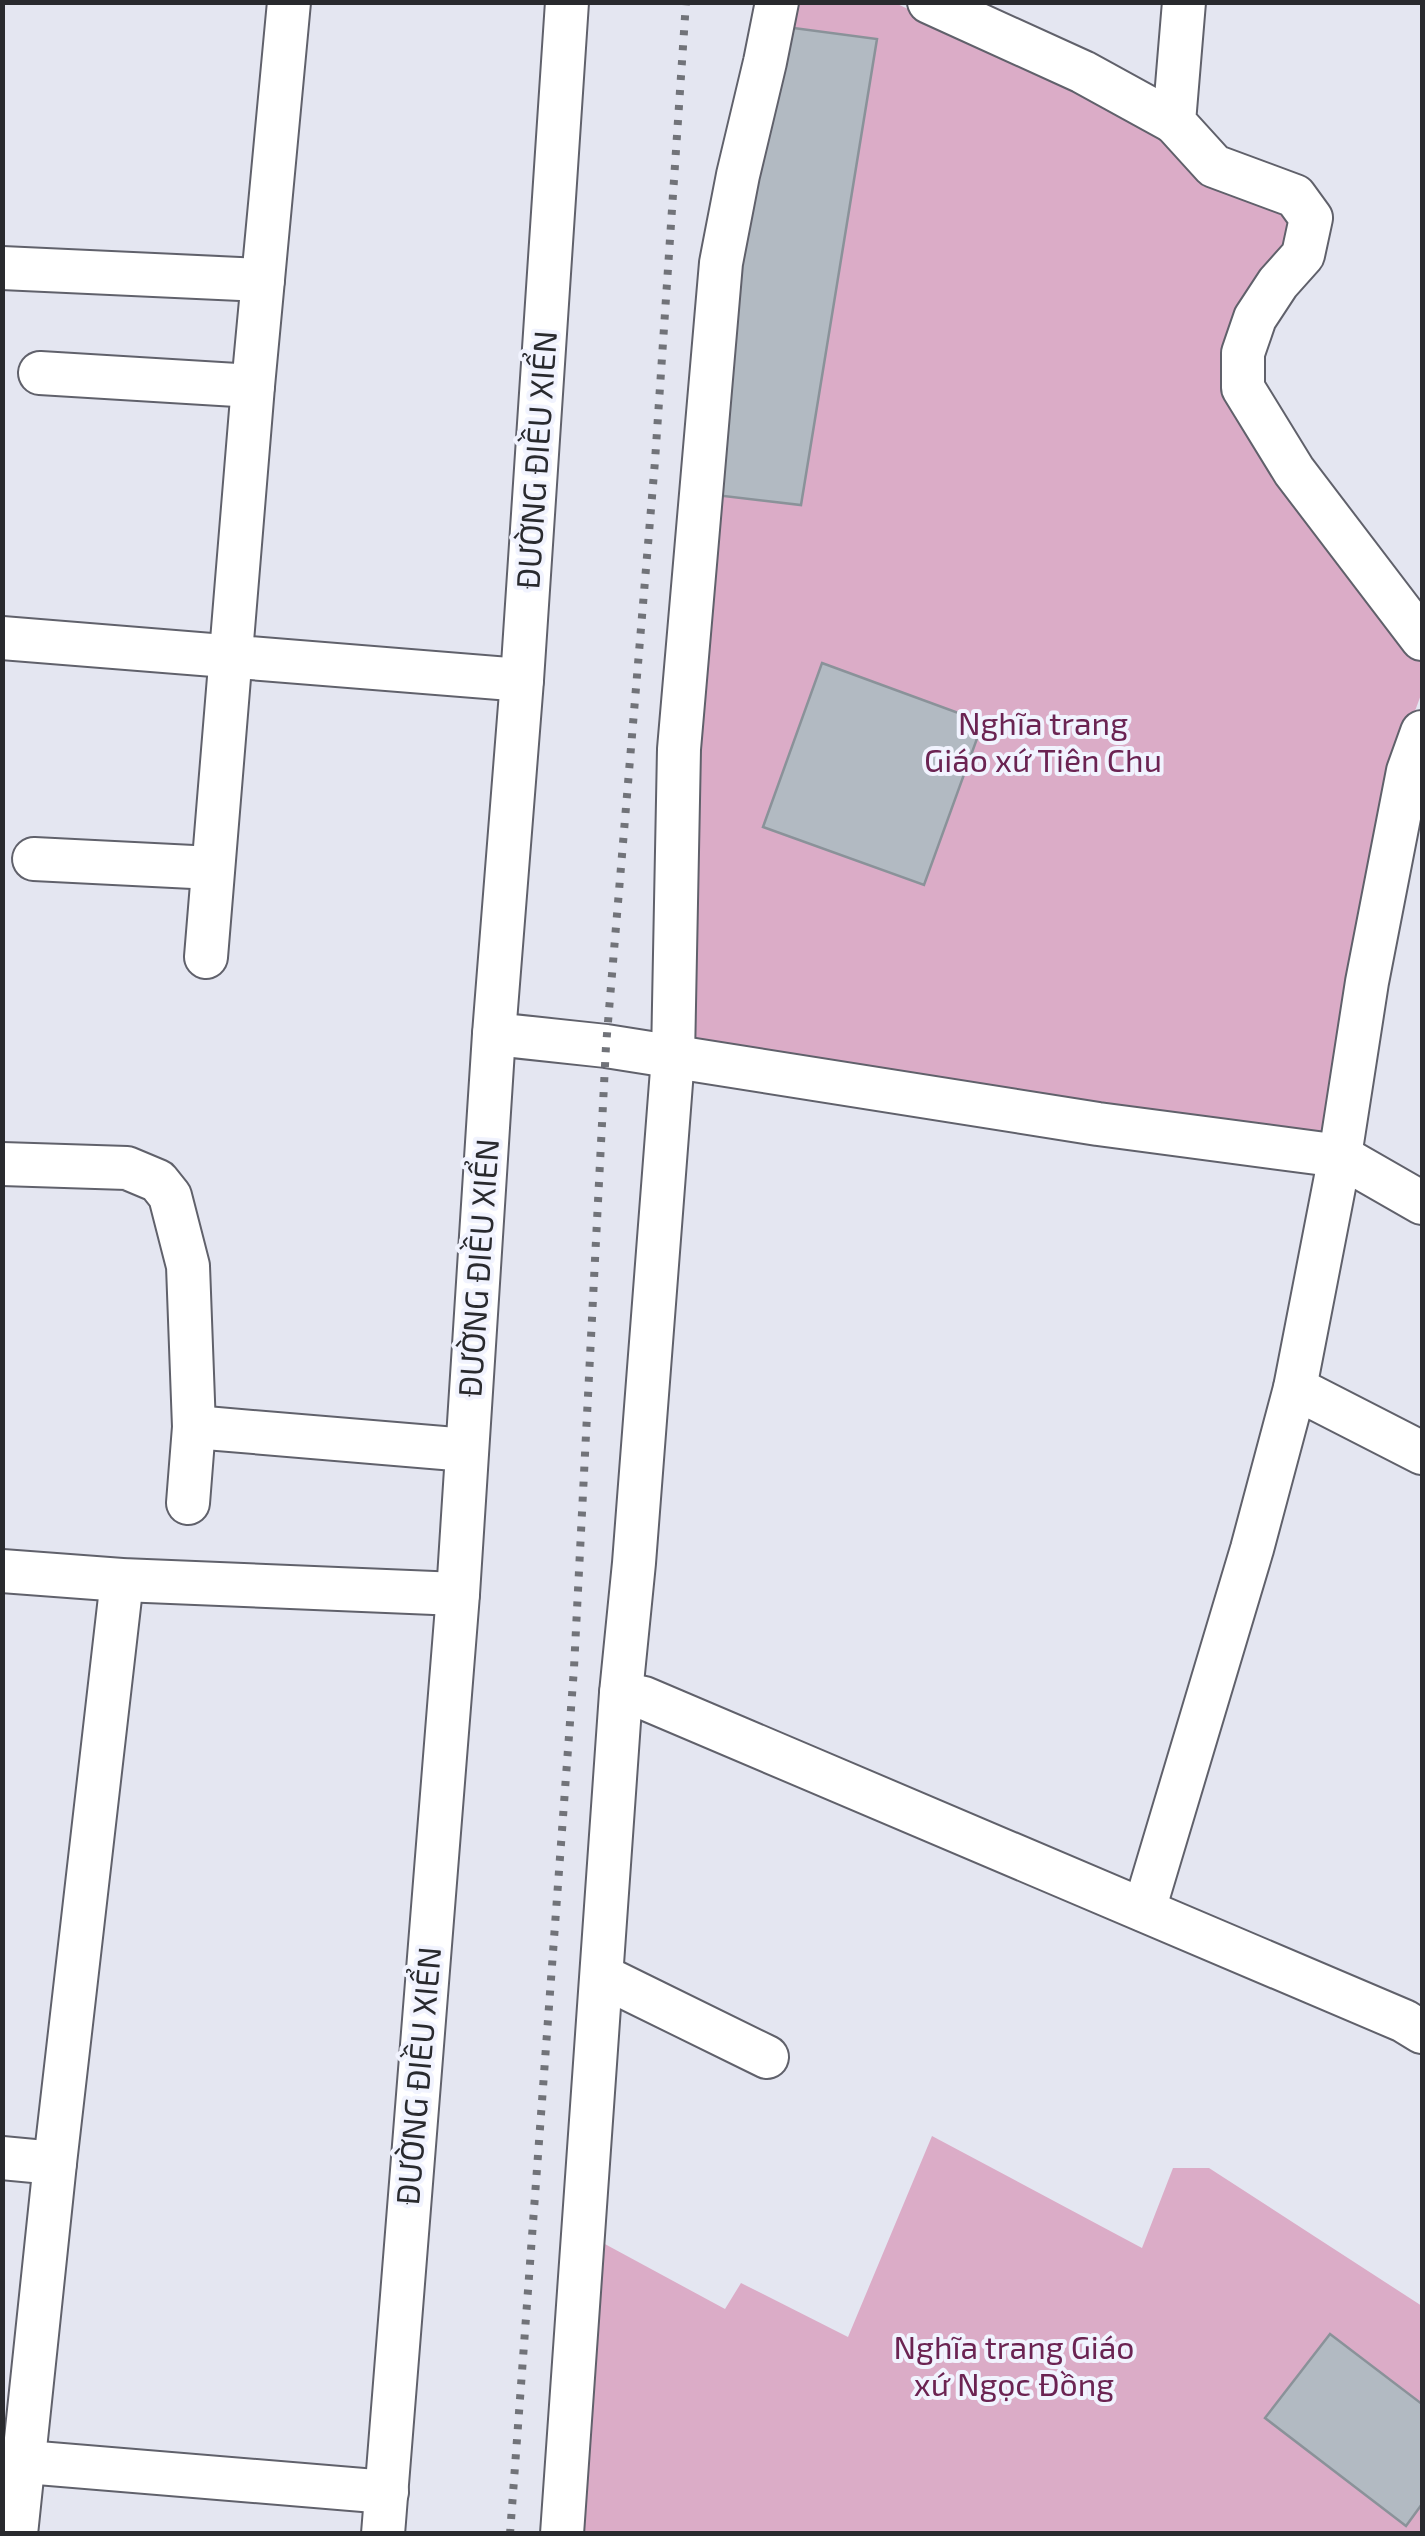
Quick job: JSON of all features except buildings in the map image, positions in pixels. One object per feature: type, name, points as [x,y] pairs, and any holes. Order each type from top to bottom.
[{"type":"street","points":[[206,957],[289,2]]},
{"type":"street","name":"ĐƯỜNG ĐIỀU XIỂN","points":[[384,2534],[458,1594],[567,2]]},
{"type":"street","points":[[562,2534],[621,1693],[673,1056],[679,749],[722,263],[777,2]]},
{"type":"street","points":[[928,2],[1083,72],[1174,122],[1214,166],[1295,196],[1311,218],[1303,255],[1255,318],[1243,353],[1243,388],[1294,472],[1422,638]]},
{"type":"street","points":[[1174,122],[1184,2]]},
{"type":"street","points":[[2,268],[263,280]]},
{"type":"street","points":[[40,373],[253,386]]},
{"type":"street","points":[[2,638],[522,680]]},
{"type":"street","points":[[1144,1910],[1247,1567],[1295,1388],[1340,1156],[1367,982],[1408,771],[1422,732]]},
{"type":"street","points":[[34,858],[213,868]]},
{"type":"street","points":[[494,1034],[606,1046],[1098,1124],[1340,1156],[1422,1203]]},
{"type":"street","points":[[2,1164],[127,1168],[158,1181],[170,1196],[188,1266],[194,1426],[188,1502]]},
{"type":"street","points":[[1295,1388],[1422,1453]]},
{"type":"street","points":[[194,1426],[467,1450]]},
{"type":"street","points":[[2,1571],[458,1594]]},
{"type":"street","points":[[16,2534],[14,2462],[55,2163],[122,1580]]},
{"type":"street","points":[[621,1693],[662,1705],[1144,1910],[1416,2015]]},
{"type":"street","points":[[602,1976],[767,2057]]},
{"type":"street","points":[[2,2158],[55,2163]]},
{"type":"street","points":[[14,2462],[386,2492]]},
{"type":"green space","name":"Nghĩa trang Giáo xứ Tiên Chu","points":[[791,3],[895,3],[1096,95],[1283,207],[1296,222],[1289,249],[1243,311],[1282,480],[1422,662],[1422,692],[1394,768],[1328,1139],[686,1044],[693,748],[735,265]]},
{"type":"green space","name":"Nghĩa trang Giáo xứ Ngọc Đồng","points":[[932,2136],[1142,2248],[1173,2168],[1209,2168],[1422,2306],[1422,2533],[577,2534],[603,2243],[725,2309],[741,2283],[848,2337]]},
{"type":"railway","points":[[510,2534],[574,1668],[606,1046],[655,461],[686,2]]}]
